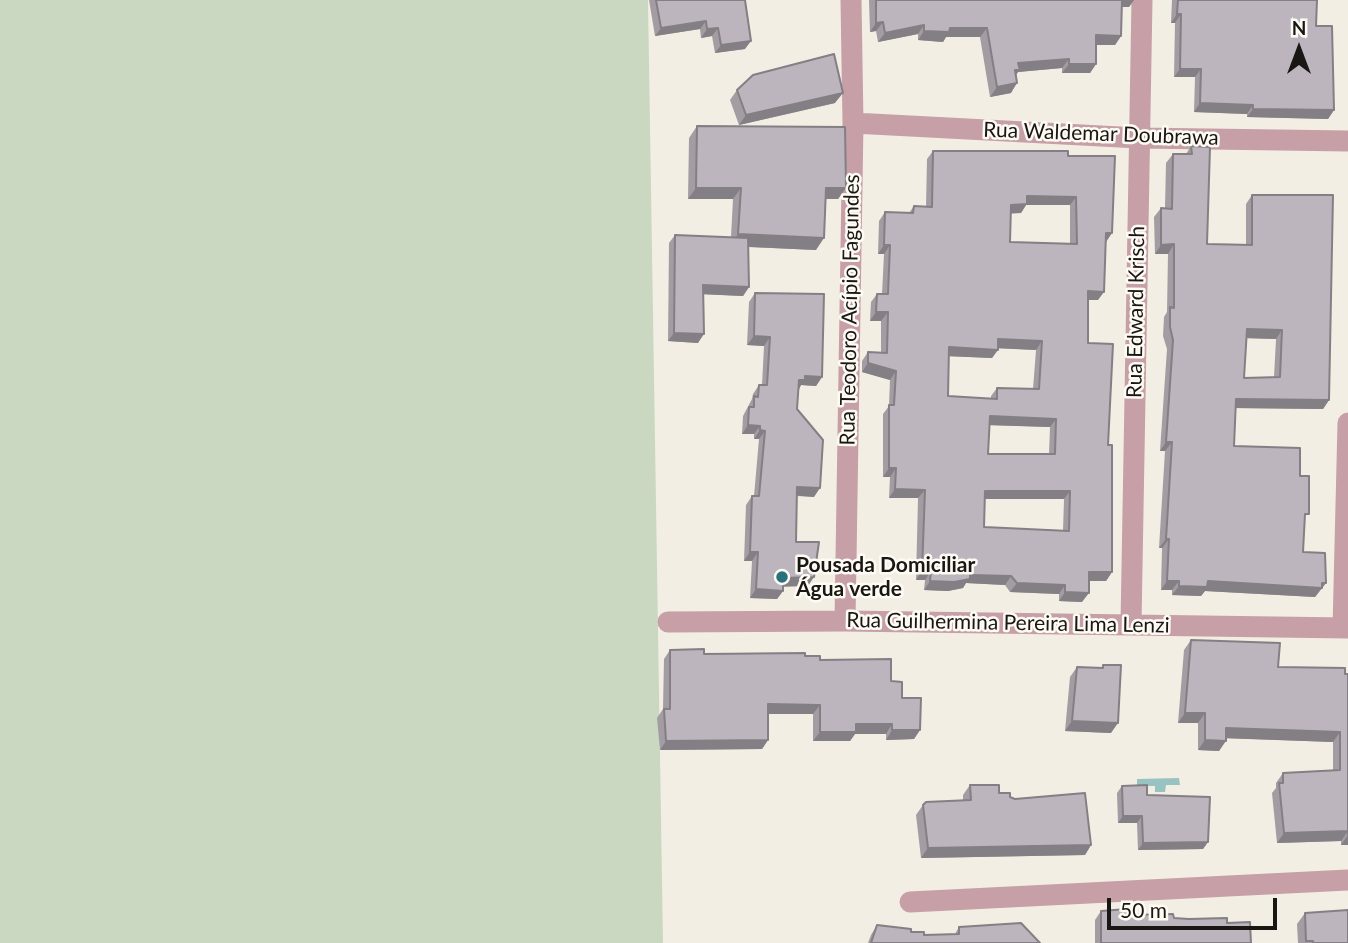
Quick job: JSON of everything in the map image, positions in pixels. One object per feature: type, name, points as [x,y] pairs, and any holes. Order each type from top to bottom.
[{"type":"street","name":"Rua Teodoro Acípio Fagundes","points":[[845,621],[853,123],[851,0]]},
{"type":"street","name":"Rua Edward Krisch","points":[[1131,624],[1142,0]]},
{"type":"street","name":"Rua Waldemar Doubrawa","points":[[853,123],[1139,138],[1348,141]]},
{"type":"street","points":[[1346,628],[1348,423]]},
{"type":"street","name":"Rua Guilhermina Pereira Lima Lenzi","points":[[668,622],[845,621],[1346,628]]},
{"type":"street","points":[[910,902],[1348,880]]},
{"type":"green space","points":[[0,0],[648,0],[663,943],[0,943]]},
{"type":"water","points":[[1179,778],[1180,785],[1166,785],[1165,792],[1155,792],[1155,786],[1137,786],[1137,779]]},
{"type":"building","points":[[656,0],[745,0],[751,41],[721,45],[718,28],[707,29],[706,21],[661,28]]},
{"type":"building","points":[[876,0],[1122,0],[1121,36],[1096,35],[1096,64],[1069,64],[1069,59],[1018,63],[1020,70],[1015,70],[1017,83],[997,87],[987,28],[950,28],[949,32],[924,31],[924,25],[885,33],[883,22],[876,23]]},
{"type":"building","points":[[1178,0],[1317,0],[1316,26],[1332,26],[1334,110],[1253,109],[1253,105],[1200,103],[1201,69],[1180,69],[1181,14],[1177,14]]},
{"type":"building","points":[[834,54],[843,93],[746,115],[737,90],[753,75]]},
{"type":"building","points":[[697,126],[845,127],[846,188],[826,188],[824,238],[738,234],[741,188],[696,188]]},
{"type":"building","points":[[1191,146],[1210,147],[1207,244],[1252,245],[1252,195],[1333,195],[1329,400],[1236,399],[1234,446],[1300,448],[1300,476],[1309,476],[1309,514],[1305,514],[1303,552],[1325,553],[1326,583],[1322,583],[1322,588],[1208,581],[1207,587],[1179,586],[1179,581],[1167,581],[1169,539],[1166,539],[1172,442],[1166,442],[1173,340],[1170,307],[1174,308],[1174,244],[1161,245],[1161,208],[1172,209],[1173,154],[1192,154]],"holes":[[[1247,329],[1282,330],[1280,377],[1244,378]]]},
{"type":"building","points":[[933,151],[1068,151],[1068,156],[1115,156],[1112,233],[1106,233],[1104,292],[1088,291],[1088,343],[1113,344],[1108,445],[1112,445],[1112,572],[1089,572],[1089,593],[1065,592],[1065,585],[1017,583],[1011,576],[970,575],[970,579],[954,582],[930,581],[931,571],[922,571],[925,490],[895,489],[896,468],[889,468],[889,405],[894,405],[896,371],[868,363],[868,352],[887,353],[888,312],[876,312],[877,294],[888,294],[890,245],[884,245],[885,212],[913,213],[914,206],[932,207]],"holes":[[[1027,196],[1076,197],[1077,244],[1010,242],[1011,205],[1027,204]],[[998,339],[1042,341],[1039,389],[997,388],[997,399],[948,396],[949,347],[998,350]],[[990,416],[1056,419],[1055,454],[988,454]],[[985,491],[1070,491],[1069,531],[984,527]]]},
{"type":"building","points":[[675,235],[748,238],[749,287],[703,285],[704,334],[674,333]]},
{"type":"building","points":[[755,293],[824,294],[822,377],[805,376],[805,380],[799,380],[797,409],[823,440],[820,488],[797,487],[796,542],[819,542],[814,577],[783,578],[783,591],[756,589],[758,552],[750,552],[752,496],[759,496],[765,431],[760,430],[760,426],[748,425],[749,407],[754,407],[754,396],[758,397],[759,385],[767,385],[770,337],[754,336]]},
{"type":"building","points":[[1191,640],[1280,643],[1278,667],[1345,668],[1345,674],[1348,674],[1348,831],[1284,833],[1279,783],[1283,783],[1283,773],[1340,770],[1340,732],[1226,728],[1226,741],[1205,740],[1205,713],[1185,713]]},
{"type":"building","points":[[704,649],[704,654],[805,653],[805,656],[820,656],[820,660],[891,659],[891,681],[902,682],[902,698],[921,698],[920,730],[892,730],[892,724],[856,724],[856,732],[820,732],[820,705],[768,704],[768,740],[666,741],[664,709],[670,709],[670,650]]},
{"type":"building","points":[[1103,665],[1121,665],[1118,723],[1072,721],[1077,667],[1103,668]]},
{"type":"building","points":[[970,785],[999,785],[999,793],[1010,793],[1010,797],[1015,799],[1085,793],[1091,845],[928,848],[923,805],[926,802],[971,800]]},
{"type":"building","points":[[1147,785],[1147,795],[1210,797],[1208,842],[1143,843],[1142,816],[1123,816],[1122,786]]},
{"type":"building","points":[[1127,909],[1127,915],[1173,914],[1174,918],[1227,918],[1227,923],[1250,922],[1251,943],[1101,943],[1101,911]]},
{"type":"building","points":[[1348,910],[1348,943],[1306,941],[1305,913]]},
{"type":"building","points":[[1021,923],[1040,943],[871,943],[877,925],[911,929],[911,932],[924,932],[924,935],[959,934],[959,927]]},
{"type":"place","name":"Pousada Domiciliar Água verde","points":[[782,577]]}]
